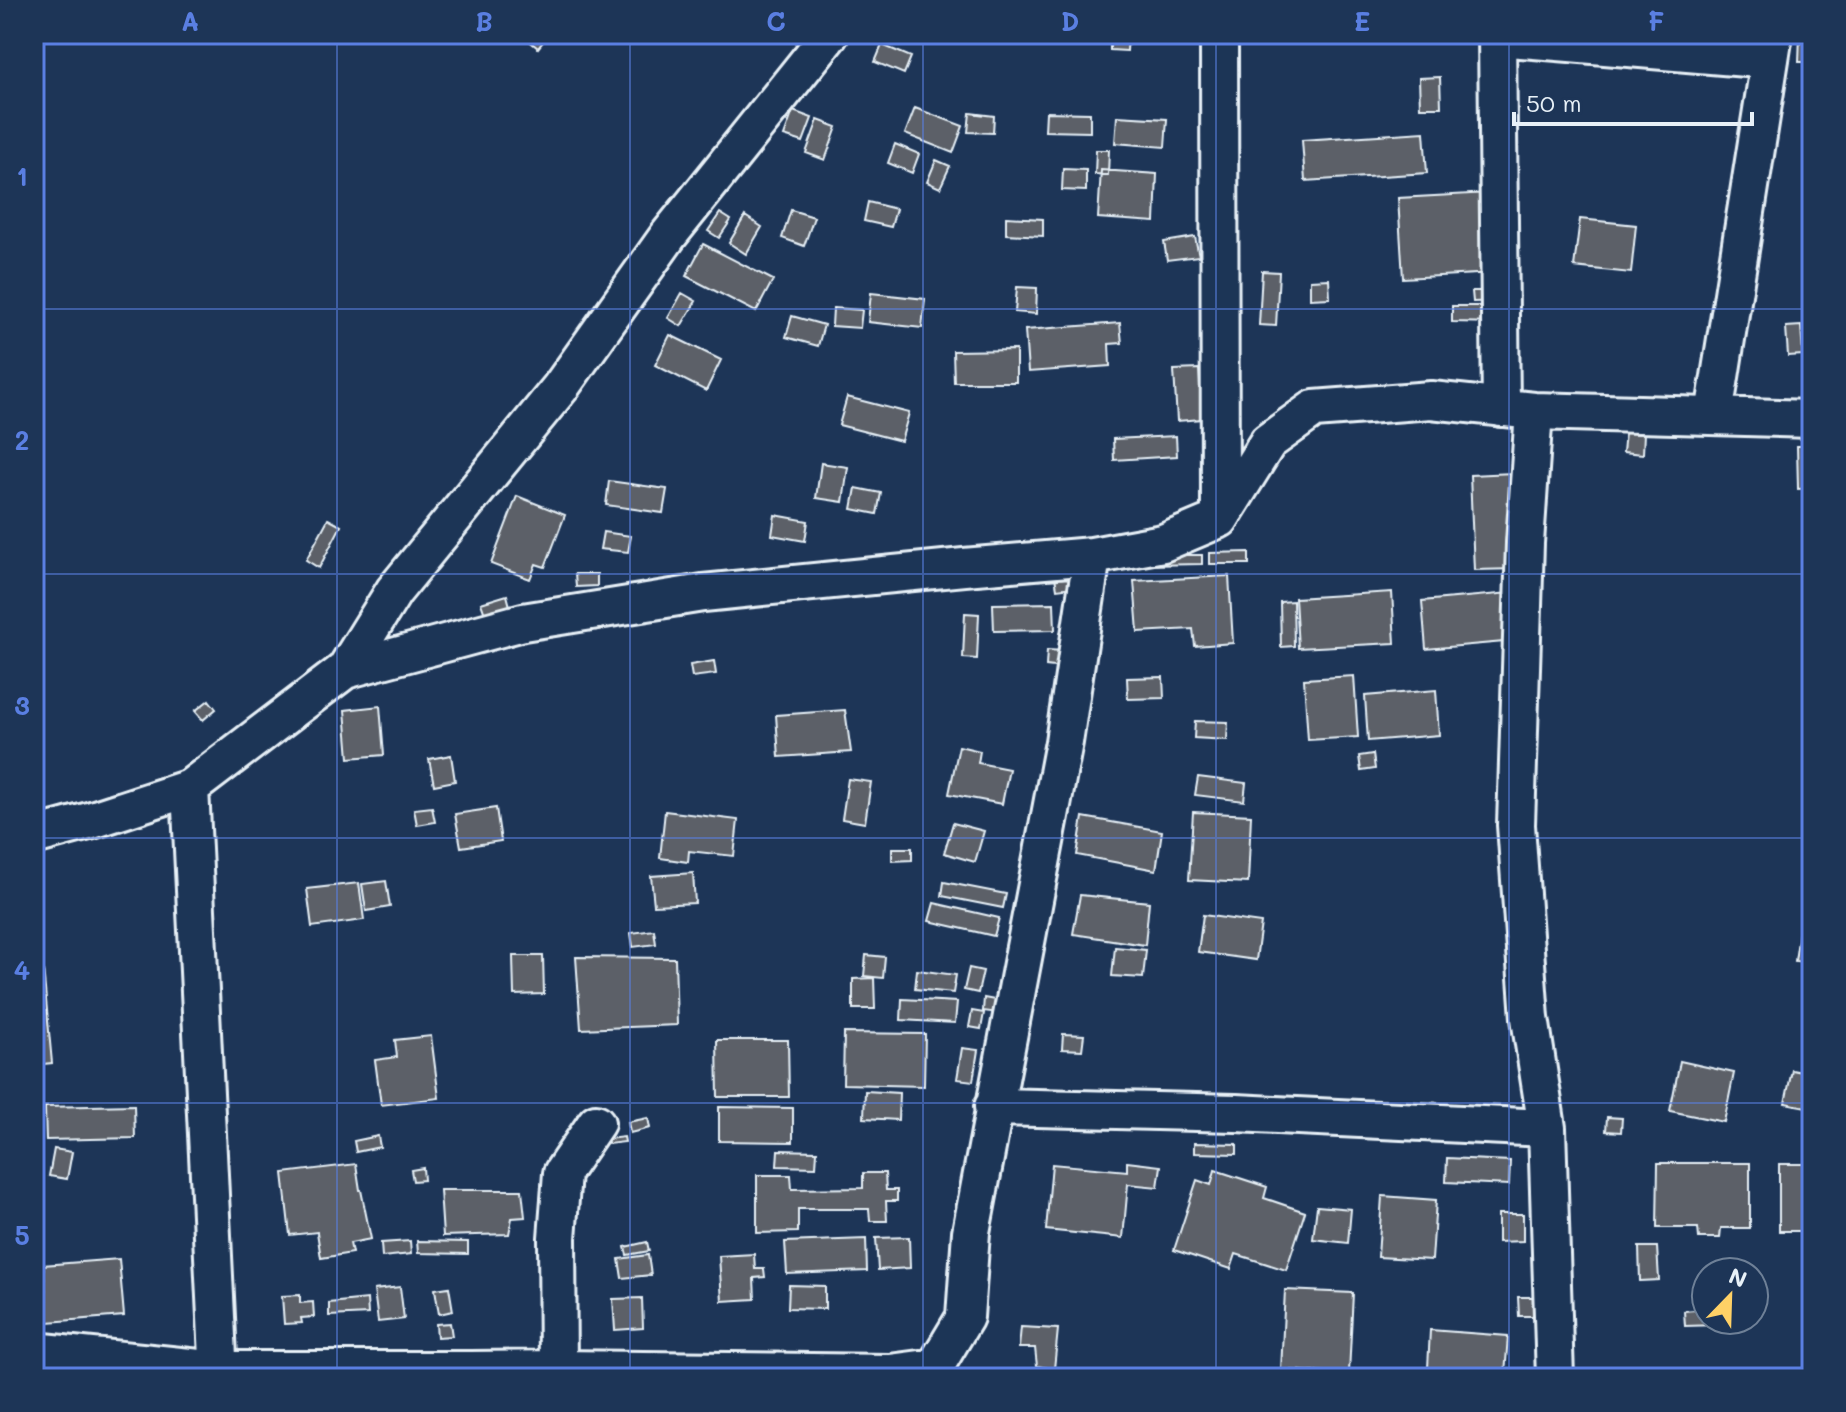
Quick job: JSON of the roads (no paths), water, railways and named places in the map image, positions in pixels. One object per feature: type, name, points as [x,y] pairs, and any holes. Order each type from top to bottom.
[{"type":"street","points":[[34,836],[190,788],[345,670],[394,591],[560,388],[668,236],[830,34]]},
{"type":"street","points":[[1219,34],[1220,519]]},
{"type":"street","points":[[1555,1378],[1547,1128],[1530,1018],[1516,825],[1525,543],[1497,35],[1772,47],[1714,415]]},
{"type":"street","points":[[345,670],[523,622],[703,593],[1092,556],[1163,543],[1220,519],[1268,442],[1314,409],[1431,400],[1518,409],[1812,419]]},
{"type":"street","points":[[34,1351],[219,1374],[472,1374],[558,1369],[936,1372],[965,1317],[971,1232],[1064,742],[1092,556]]},
{"type":"street","points":[[190,788],[219,1374]]},
{"type":"street","points":[[993,1107],[1236,1113],[1547,1128]]},
{"type":"street","points":[[558,1369],[557,1238],[562,1173],[596,1123]]}]
